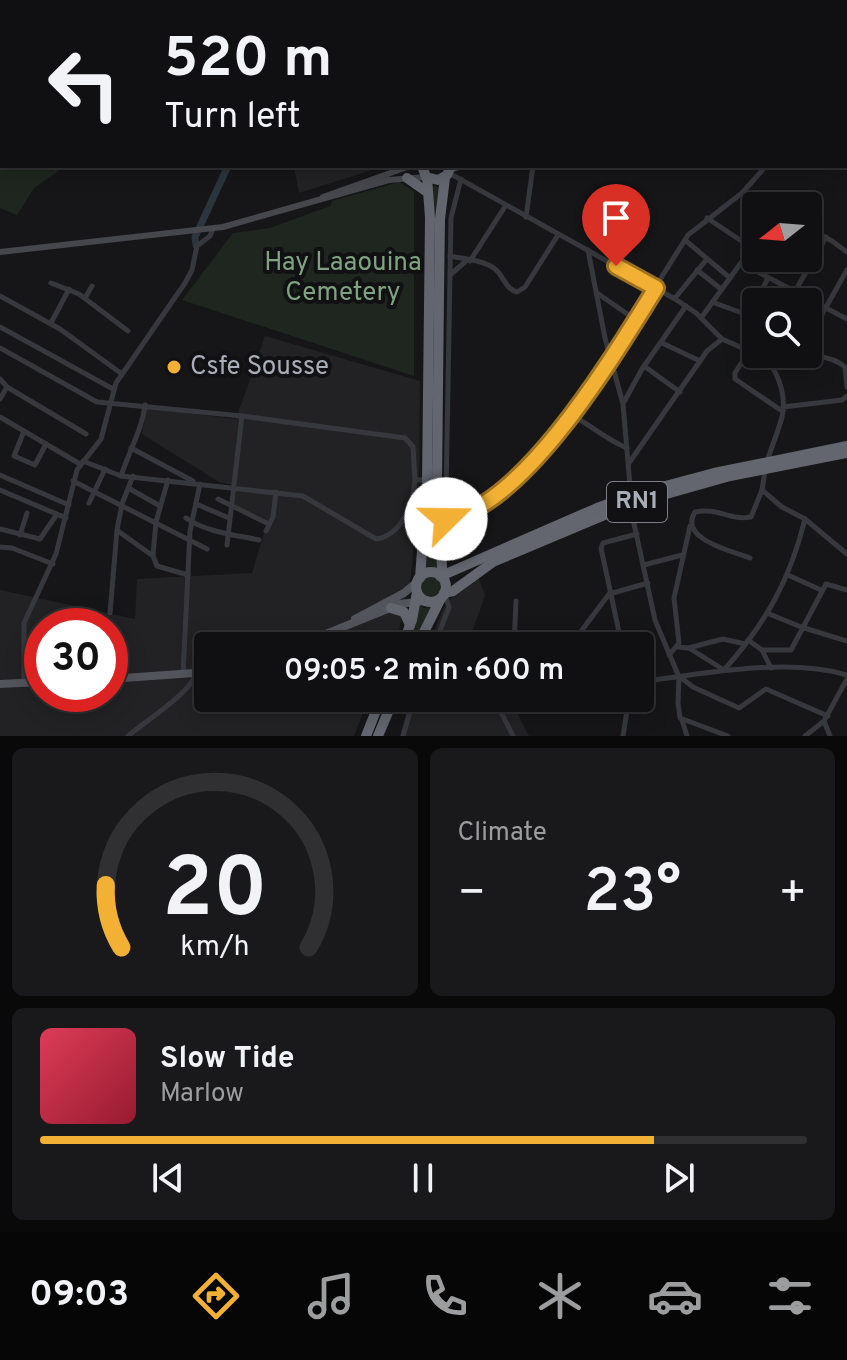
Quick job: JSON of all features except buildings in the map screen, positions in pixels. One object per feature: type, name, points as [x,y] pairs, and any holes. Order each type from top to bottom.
[{"type":"highway","points":[[425,173],[434,180],[449,172]]},
{"type":"highway","points":[[424,632],[443,595],[445,582],[440,576],[437,481],[440,219],[449,172]]},
{"type":"highway","points":[[407,632],[418,591],[430,218],[425,173]]},
{"type":"highway","points":[[407,178],[427,192]]},
{"type":"highway","name":"RN1","points":[[634,499],[493,562],[433,602],[418,591],[427,573],[440,576],[634,499],[847,446]]},
{"type":"highway","name":"RN1","points":[[766,465],[847,453]]},
{"type":"highway","points":[[441,557],[448,566],[458,568]]},
{"type":"highway","points":[[391,608],[404,612],[410,625]]},
{"type":"highway","points":[[366,736],[375,712]]},
{"type":"highway","points":[[378,736],[388,712]]},
{"type":"main road","points":[[317,201],[405,168]]},
{"type":"main road","points":[[0,252],[211,229],[425,173]]},
{"type":"main road","name":"RN1","points":[[332,632],[391,608],[418,591]]},
{"type":"main road","name":"RN1","points":[[337,630],[404,593],[418,591]]},
{"type":"main road","points":[[128,678],[194,675]]},
{"type":"main road","points":[[0,684],[24,683]]},
{"type":"street","points":[[526,217],[533,168]]},
{"type":"street","points":[[743,192],[764,168]]},
{"type":"street","points":[[449,172],[675,299],[722,339],[742,347]]},
{"type":"street","points":[[441,557],[446,549],[452,209],[461,179]]},
{"type":"street","points":[[446,519],[468,513],[497,495],[573,416],[685,240],[707,218],[742,193]]},
{"type":"street","points":[[450,276],[468,260],[506,205]]},
{"type":"street","points":[[707,218],[742,238]]},
{"type":"street","points":[[31,608],[53,564],[73,481],[82,462],[101,439],[113,389],[185,283],[192,270],[197,246],[210,236],[211,229]]},
{"type":"street","points":[[450,256],[494,268],[509,289],[517,292],[525,287],[558,235]]},
{"type":"street","points":[[822,235],[847,252]]},
{"type":"street","points":[[797,288],[826,237]]},
{"type":"street","points":[[685,240],[730,278]]},
{"type":"street","points":[[588,250],[623,404],[637,534],[655,620],[679,677],[678,703],[687,736]]},
{"type":"street","points":[[675,299],[707,259]]},
{"type":"street","points":[[701,318],[741,263],[787,288]]},
{"type":"street","points":[[697,270],[721,289]]},
{"type":"street","points":[[822,313],[847,270]]},
{"type":"street","points":[[764,288],[768,278]]},
{"type":"street","points":[[51,283],[85,298],[128,331]]},
{"type":"street","points":[[85,298],[92,286]]},
{"type":"street","points":[[51,323],[69,289]]},
{"type":"street","points":[[597,293],[636,320]]},
{"type":"street","points":[[0,296],[51,323],[122,374]]},
{"type":"street","points":[[712,302],[742,312]]},
{"type":"street","points":[[623,404],[644,366],[686,306]]},
{"type":"street","points":[[824,309],[847,319]]},
{"type":"street","points":[[0,327],[113,389]]},
{"type":"street","points":[[628,464],[707,351],[722,339]]},
{"type":"street","points":[[662,343],[700,361]]},
{"type":"street","points":[[0,348],[93,400],[242,416],[408,439],[421,480],[400,522],[390,535],[376,539],[312,499],[233,486],[121,476],[82,462],[0,417]]},
{"type":"street","points":[[822,358],[843,365],[847,387]]},
{"type":"street","points":[[644,366],[680,392]]},
{"type":"street","points":[[742,367],[735,373],[735,379],[783,409],[842,400],[847,396]]},
{"type":"street","points":[[669,655],[678,647],[674,598],[682,555],[695,512],[711,509],[733,517],[750,518],[762,490],[766,465],[783,409],[776,373],[771,368]]},
{"type":"street","points":[[0,379],[7,387],[86,434]]},
{"type":"street","points":[[0,399],[7,387]]},
{"type":"street","points":[[121,476],[142,427],[145,405]]},
{"type":"street","points":[[227,545],[242,416]]},
{"type":"street","points":[[573,416],[610,441],[627,448]]},
{"type":"street","points":[[24,431],[14,456],[35,465],[46,444]]},
{"type":"street","points":[[131,448],[199,484]]},
{"type":"street","points":[[89,503],[105,469]]},
{"type":"street","points":[[0,475],[69,505]]},
{"type":"street","points":[[110,608],[117,530],[122,504],[133,476]]},
{"type":"street","points":[[168,480],[156,522],[153,556],[157,566],[188,575]]},
{"type":"street","points":[[73,481],[207,549]]},
{"type":"street","points":[[183,676],[190,540],[199,484]]},
{"type":"street","points":[[130,489],[160,506]]},
{"type":"street","points":[[0,490],[66,518]]},
{"type":"street","points":[[762,490],[782,507],[805,519],[847,554]]},
{"type":"street","points":[[218,499],[268,528],[273,517],[276,492]]},
{"type":"street","points":[[196,504],[229,518]]},
{"type":"street","points":[[20,535],[27,513]]},
{"type":"street","points":[[0,529],[40,539],[57,514]]},
{"type":"street","points":[[186,518],[228,534],[259,540]]},
{"type":"street","points":[[725,671],[767,613],[788,575],[805,519]]},
{"type":"street","points":[[691,525],[703,539],[750,558]]},
{"type":"street","points":[[117,530],[153,556]]},
{"type":"street","points":[[618,632],[601,546],[637,534]]},
{"type":"street","points":[[0,547],[12,548],[53,564]]},
{"type":"street","points":[[644,565],[682,555]]},
{"type":"street","points":[[788,575],[821,590]]},
{"type":"street","points":[[581,632],[609,594],[648,583]]},
{"type":"street","points":[[678,647],[688,648],[723,639],[747,642],[762,650],[788,651],[821,590],[828,583],[847,590]]},
{"type":"street","points":[[440,632],[447,614],[443,595]]},
{"type":"street","points":[[515,632],[516,601]]},
{"type":"street","points":[[767,613],[847,641]]},
{"type":"street","points":[[688,648],[725,671]]},
{"type":"street","points":[[762,650],[771,668]]},
{"type":"street","points":[[654,680],[771,668],[812,668],[847,677],[826,718],[805,736]]},
{"type":"street","points":[[128,736],[194,677]]},
{"type":"street","points":[[679,677],[693,687],[739,708],[766,689],[826,718]]},
{"type":"street","points":[[837,701],[847,704]]},
{"type":"street","points":[[403,736],[410,712]]},
{"type":"street","points":[[501,712],[513,736]]},
{"type":"street","points":[[623,736],[627,712]]},
{"type":"street","points":[[826,718],[830,736]]},
{"type":"street","points":[[682,720],[728,736]]},
{"type":"shaded area","points":[[294,168],[379,168],[299,193]]},
{"type":"shaded area","points":[[265,336],[420,381],[419,490],[411,575],[399,632],[194,632],[194,712],[363,712],[354,736],[0,736],[0,590],[84,608],[24,608],[24,712],[128,712],[128,617],[135,619],[137,579],[252,573],[268,520],[233,504],[234,485],[219,482],[142,434],[146,408],[236,419]]},
{"type":"shaded area","points":[[477,574],[485,595],[475,632],[434,632],[443,609],[461,585]]},
{"type":"shaded area","points":[[407,712],[516,712],[529,736],[400,736]]},
{"type":"green space","points":[[0,168],[62,168],[34,188],[17,215],[0,208]]},
{"type":"green space","name":"Hay Laaouina Cemetery","points":[[399,182],[414,191],[414,376],[182,300],[233,233],[270,228],[330,206],[332,201]]},
{"type":"green space","points":[[442,186],[439,568],[429,566],[423,569],[429,187]]},
{"type":"green space","points":[[431,577],[439,580],[442,588],[439,596],[431,599],[423,596],[420,588],[423,580]]},
{"type":"green space","points":[[418,603],[424,608],[437,606],[423,632],[409,632]]},
{"type":"waterway","points":[[196,245],[195,237],[227,168]]},
{"type":"place","name":"Csfe Sousse","points":[[174,367]]},
{"type":"route","points":[[446,519],[468,513],[506,488],[578,410],[656,288],[616,266]]}]
